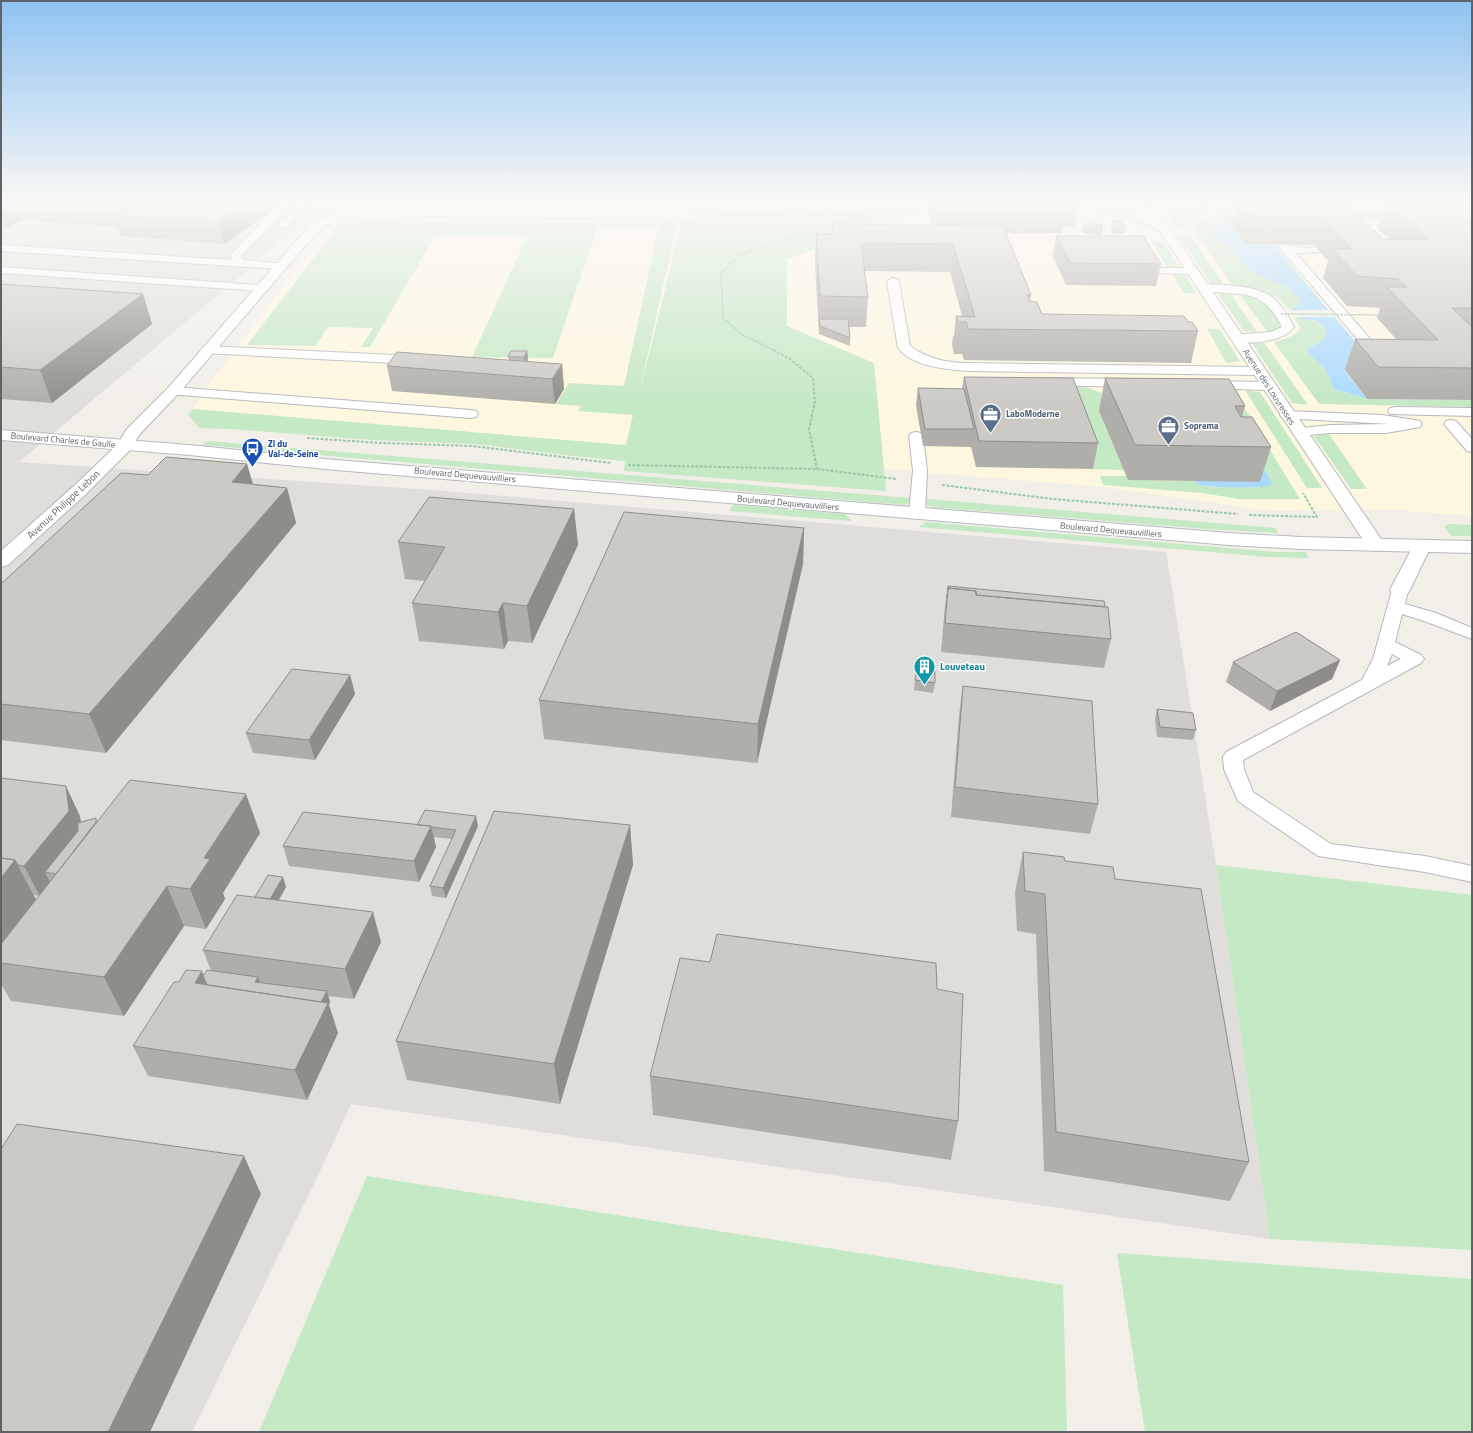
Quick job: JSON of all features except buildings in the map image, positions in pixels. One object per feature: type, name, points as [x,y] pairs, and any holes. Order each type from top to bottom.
[{"type":"street","points":[[125,446],[132,433],[173,391],[276,272]]},
{"type":"street","name":"Avenue des Louvresses","points":[[1193,272],[1376,545]]},
{"type":"street","name":"Boulevard Charles de Gaulle","points":[[1,435],[125,446]]},
{"type":"street","name":"Boulevard Dequevauvilliers","points":[[125,446],[189,450],[336,465],[1229,539],[1472,547]]},
{"type":"street","name":"Avenue Philippe Lebon","points":[[1,561],[81,489],[125,446]]},
{"type":"street","points":[[1397,599],[1422,546]]},
{"type":"lane","points":[[28,272],[261,288]]},
{"type":"lane","points":[[1306,272],[1385,364],[1392,364]]},
{"type":"lane","points":[[146,290],[158,281]]},
{"type":"lane","points":[[893,281],[904,348],[920,357],[938,364],[969,367],[1258,371]]},
{"type":"lane","points":[[1203,287],[1236,289],[1263,296],[1270,301],[1281,314],[1288,327],[1286,331],[1271,336],[1237,338]]},
{"type":"lane","points":[[207,350],[415,360]]},
{"type":"lane","points":[[1032,382],[1139,384]]},
{"type":"lane","points":[[1194,385],[1268,386]]},
{"type":"lane","points":[[173,391],[471,414]]},
{"type":"lane","points":[[1286,412],[1472,412]]},
{"type":"lane","points":[[1286,412],[1382,419],[1415,424],[1472,424]]},
{"type":"lane","points":[[1299,432],[1330,429],[1386,429],[1415,424]]},
{"type":"lane","points":[[1451,424],[1472,448]]},
{"type":"lane","points":[[916,436],[920,459],[917,514]]},
{"type":"lane","points":[[1370,683],[1382,659],[1397,599],[1430,617],[1472,634]]},
{"type":"lane","points":[[1386,644],[1415,659],[1233,757],[1234,769],[1245,796],[1326,851],[1425,864],[1472,874]]},
{"type":"path","points":[[722,272],[722,318],[741,334],[790,359],[812,378],[815,402],[809,429],[817,469]]},
{"type":"path","points":[[1281,314],[1386,315]]},
{"type":"path","points":[[303,437],[381,443],[472,446],[612,463]]},
{"type":"path","points":[[627,464],[817,469],[1037,498],[1241,514]]},
{"type":"path","points":[[1248,515],[1317,517],[1303,493]]},
{"type":"shaded area","points":[[1,272],[245,272],[19,462],[432,490],[1166,552],[1216,865],[1270,1239],[351,1104],[324,1163],[192,1432],[1,1432]]},
{"type":"shaded area","points":[[294,272],[670,272],[627,445],[193,409],[211,382]]},
{"type":"shaded area","points":[[787,272],[1472,272],[1472,516],[1394,510],[1269,511],[1104,487],[884,469],[787,326]]},
{"type":"green space","points":[[303,272],[414,272],[370,347],[361,347],[373,328],[328,327],[315,346],[247,345]]},
{"type":"green space","points":[[511,272],[582,272],[553,358],[472,357]]},
{"type":"green space","points":[[649,272],[666,272],[639,394],[669,272],[787,272],[787,326],[874,363],[886,491],[624,471],[625,461],[477,444],[371,440],[199,428],[188,414],[193,409],[626,445],[633,415],[578,411],[581,406],[556,404],[569,383],[624,386]]},
{"type":"green space","points":[[1203,272],[1215,272],[1225,286],[1211,284]]},
{"type":"green space","points":[[1223,272],[1254,272],[1288,288],[1298,297],[1301,304],[1288,309],[1280,299],[1274,296],[1232,284]]},
{"type":"green space","points":[[1172,274],[1185,275],[1196,293],[1184,293]]},
{"type":"green space","points":[[1238,292],[1264,300],[1279,322],[1280,328],[1268,333]]},
{"type":"green space","points":[[1230,293],[1257,332],[1244,331],[1218,294]]},
{"type":"green space","points":[[1294,318],[1308,319],[1317,322],[1327,331],[1323,341],[1307,349],[1314,359],[1328,372],[1334,389],[1367,399],[1472,400],[1472,407],[1319,404],[1274,342],[1296,334],[1300,328]]},
{"type":"green space","points":[[1207,328],[1220,330],[1240,361],[1226,363]]},
{"type":"green space","points":[[1263,341],[1308,405],[1292,403],[1251,342]]},
{"type":"green space","points":[[1070,385],[1085,387],[1108,395],[1099,411],[1124,470],[1093,469],[1068,402]]},
{"type":"green space","points":[[1233,389],[1300,499],[1238,499],[1203,493],[1103,485],[1100,476],[1126,476],[1128,480],[1194,481],[1200,485],[1209,487],[1231,486],[1271,478],[1256,462]]},
{"type":"green space","points":[[1245,390],[1260,392],[1322,488],[1307,488]]},
{"type":"green space","points":[[1329,434],[1367,489],[1351,489],[1314,436]]},
{"type":"green space","points":[[207,441],[911,498],[911,501],[905,505],[202,445]]},
{"type":"green space","points":[[926,499],[1276,528],[1278,533],[1208,529],[931,507],[925,503]]},
{"type":"green space","points":[[733,505],[845,514],[852,521],[729,511]]},
{"type":"green space","points":[[926,522],[1276,552],[1305,552],[1309,558],[1268,557],[919,527]]},
{"type":"green space","points":[[1449,524],[1472,525],[1472,536],[1451,536],[1444,526]]},
{"type":"green space","points":[[1216,865],[1472,895],[1472,1250],[1270,1239]]},
{"type":"green space","points":[[367,1176],[1063,1285],[1067,1432],[259,1432]]},
{"type":"green space","points":[[1117,1253],[1472,1279],[1472,1432],[1145,1432]]},
{"type":"water","points":[[1254,272],[1297,272],[1380,371],[1345,371],[1367,399],[1334,389],[1326,370],[1307,349],[1323,340],[1327,331],[1320,323],[1316,321],[1297,318],[1290,309],[1301,304],[1298,297],[1281,284]]},
{"type":"water","points":[[1256,462],[1269,476],[1271,483],[1270,486],[1212,487],[1199,485],[1194,481]]},
{"type":"pier","points":[[1288,310],[1332,310],[1338,317],[1293,317]]},
{"type":"place","name":"LaboModerne","points":[[991,434]]},
{"type":"place","name":"Soprema","points":[[1169,446]]},
{"type":"place","name":"ZI du Val-de-Seine","points":[[252,468]]},
{"type":"place","name":"Louveteau","points":[[924,686]]}]
